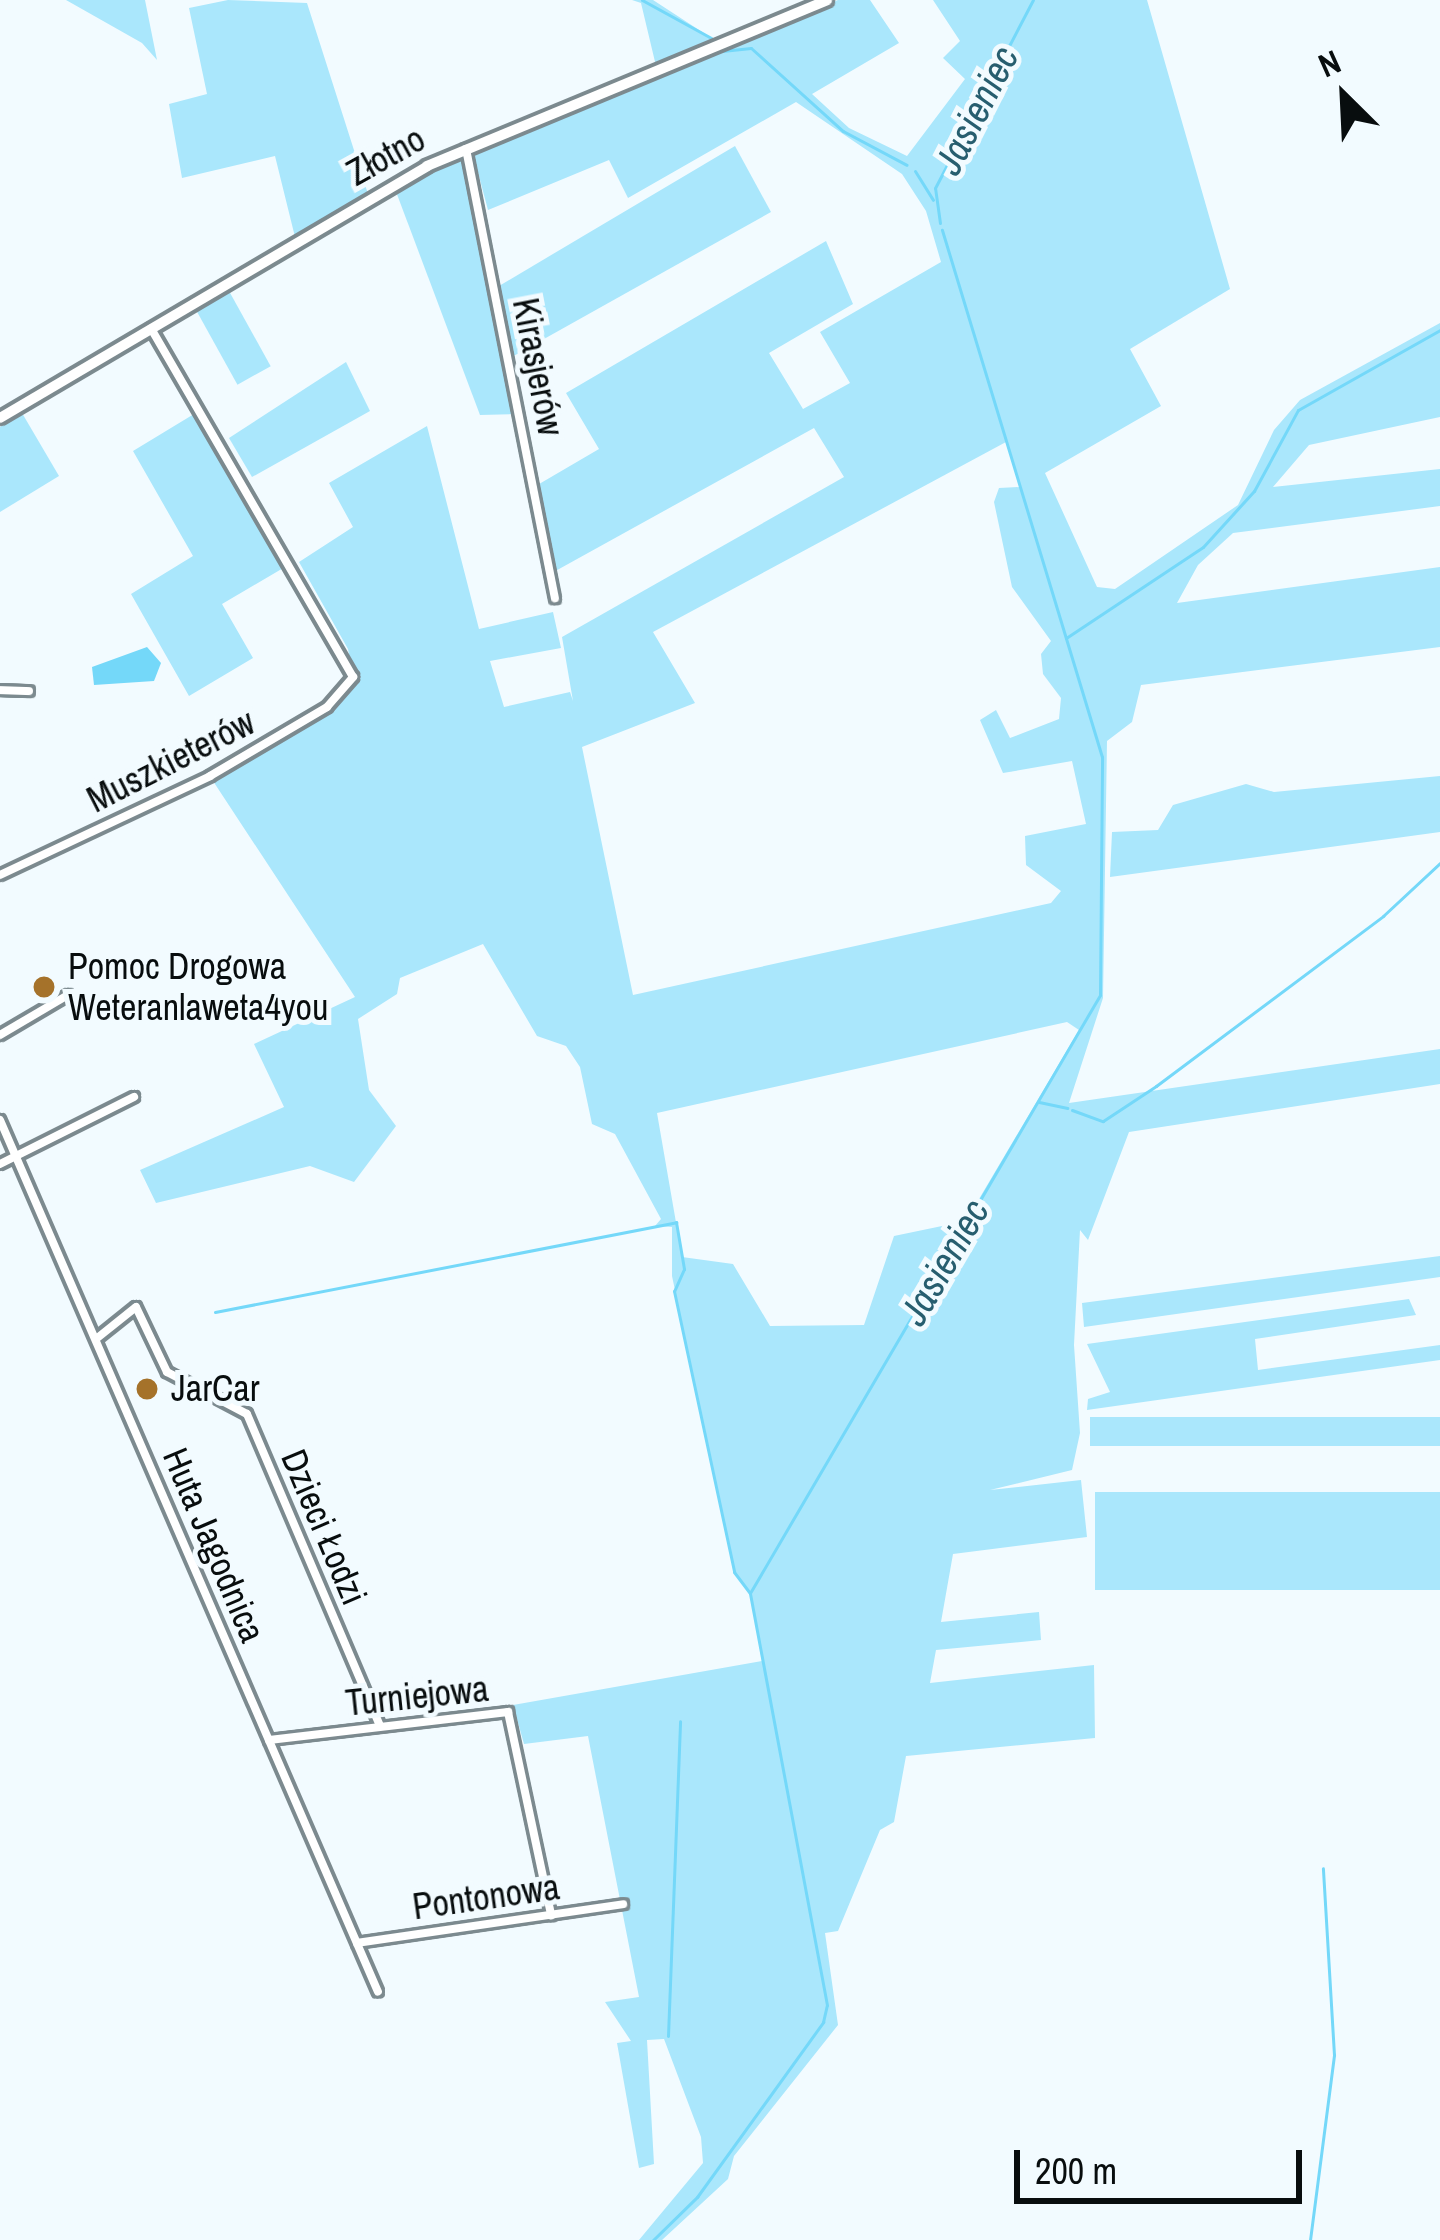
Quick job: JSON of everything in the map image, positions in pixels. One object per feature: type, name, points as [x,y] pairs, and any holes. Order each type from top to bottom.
[{"type":"street","name":"Złotno","points":[[0,418],[465,148],[827,0]]},
{"type":"street","name":"Kirasjerów","points":[[465,148],[555,598]]},
{"type":"street","name":"Muszkieterów","points":[[0,874],[210,776],[327,707],[353,677],[151,328]]},
{"type":"street","points":[[0,690],[29,691]]},
{"type":"street","points":[[0,1035],[68,994]]},
{"type":"street","points":[[0,1164],[134,1097]]},
{"type":"street","name":"Huta Jagodnica","points":[[0,1120],[378,1991]]},
{"type":"street","name":"Dzieci Łodzi","points":[[96,1339],[136,1307],[167,1372],[247,1414],[380,1726]]},
{"type":"street","name":"Turniejowa","points":[[269,1741],[508,1712],[551,1915]]},
{"type":"street","name":"Pontonowa","points":[[357,1943],[623,1904]]},
{"type":"shaded area","points":[[66,0],[145,0],[157,60],[142,43]]},
{"type":"shaded area","points":[[228,0],[307,3],[368,194],[295,237],[275,156],[182,178],[169,104],[207,94],[189,8]]},
{"type":"shaded area","points":[[632,0],[653,0],[716,41],[656,66],[641,3]]},
{"type":"shaded area","points":[[838,0],[870,0],[899,43],[812,94],[849,128],[907,156],[965,79],[943,58],[960,41],[933,0],[1147,0],[1230,289],[1130,349],[1161,406],[1045,473],[1097,587],[1115,589],[1238,505],[1274,430],[1300,400],[1440,323],[1440,417],[1309,445],[1273,487],[1440,469],[1440,506],[1233,533],[1198,565],[1177,603],[1440,567],[1440,647],[1141,685],[1132,722],[1107,741],[1103,998],[1069,1103],[1440,1049],[1440,1084],[1129,1132],[1088,1240],[1080,1230],[1074,1345],[1080,1433],[1072,1470],[990,1490],[1081,1480],[1087,1537],[953,1554],[941,1622],[1039,1612],[1041,1640],[936,1650],[930,1683],[1094,1665],[1095,1738],[906,1756],[894,1822],[880,1830],[838,1931],[825,1933],[838,2025],[734,2156],[728,2179],[662,2240],[639,2240],[703,2163],[701,2137],[664,2039],[647,2040],[654,2164],[639,2168],[617,2043],[631,2041],[605,2002],[639,1997],[588,1736],[524,1744],[513,1705],[762,1661],[750,1593],[734,1572],[672,1276],[672,1227],[655,1226],[661,1219],[615,1134],[592,1124],[580,1067],[566,1046],[537,1036],[483,944],[400,978],[397,994],[358,1019],[369,1090],[396,1126],[354,1182],[310,1166],[156,1203],[140,1170],[284,1107],[254,1044],[355,997],[213,781],[355,687],[348,649],[299,562],[353,527],[329,483],[427,426],[479,629],[553,612],[561,648],[490,661],[504,707],[570,692],[573,701],[562,637],[844,477],[814,428],[550,574],[534,487],[599,449],[566,393],[826,241],[853,304],[769,353],[803,409],[850,383],[820,332],[941,262],[926,211],[902,174],[796,102],[628,198],[609,160],[488,210],[472,150]],"holes":[[[1006,442],[1020,487],[999,488],[994,502],[1012,587],[1051,641],[1041,654],[1043,674],[1061,698],[1059,719],[1010,738],[996,710],[980,720],[1003,773],[1072,761],[1086,824],[1025,836],[1026,865],[1061,891],[1051,903],[633,995],[582,747],[695,703],[653,632]],[[1067,1022],[1079,1030],[966,1221],[894,1236],[864,1325],[770,1326],[733,1264],[682,1257],[657,1113]]]},
{"type":"shaded area","points":[[735,146],[771,212],[510,358],[499,286]]},
{"type":"shaded area","points":[[458,156],[516,414],[480,415],[395,189]]},
{"type":"shaded area","points":[[229,291],[271,366],[237,385],[196,309]]},
{"type":"shaded area","points":[[346,362],[370,411],[252,477],[229,438]]},
{"type":"shaded area","points":[[22,413],[59,476],[0,512],[0,427]]},
{"type":"shaded area","points":[[194,414],[285,567],[222,604],[253,658],[189,696],[131,594],[193,556],[133,451]]},
{"type":"shaded area","points":[[147,647],[161,663],[154,681],[94,685],[92,667]]},
{"type":"shaded area","points":[[1440,776],[1440,832],[1110,877],[1112,832],[1158,830],[1173,805],[1246,784],[1274,792]]},
{"type":"shaded area","points":[[1440,1256],[1440,1277],[1084,1327],[1082,1303]]},
{"type":"shaded area","points":[[1409,1299],[1416,1315],[1255,1339],[1258,1370],[1440,1345],[1440,1360],[1087,1410],[1088,1399],[1110,1392],[1087,1344]]},
{"type":"shaded area","points":[[1090,1417],[1440,1417],[1440,1446],[1090,1446]]},
{"type":"shaded area","points":[[1095,1492],[1440,1492],[1440,1590],[1095,1590]]},
{"type":"waterway","points":[[642,0],[711,38]]},
{"type":"waterway","name":"Jasieniec","points":[[940,223],[935,188],[1033,0]]},
{"type":"waterway","points":[[722,51],[751,48],[843,131],[907,165]]},
{"type":"waterway","points":[[915,171],[933,200]]},
{"type":"waterway","name":"Jasieniec","points":[[653,2240],[697,2197],[823,2022],[827,2005],[750,1593],[1100,995],[1102,757],[942,230]]},
{"type":"waterway","points":[[1066,638],[1203,547],[1254,491],[1298,410],[1440,330]]},
{"type":"waterway","points":[[1072,1110],[1103,1121],[1156,1086],[1383,916],[1440,863]]},
{"type":"waterway","points":[[1039,1102],[1067,1108]]},
{"type":"waterway","points":[[215,1312],[676,1222],[684,1269],[674,1291],[734,1572],[750,1593]]},
{"type":"waterway","points":[[668,2036],[680,1721]]},
{"type":"waterway","points":[[1310,2240],[1334,2055],[1323,1868]]},
{"type":"place","name":"Pomoc Drogowa Weteranlaweta4you","points":[[44,987]]},
{"type":"place","name":"JarCar","points":[[147,1389]]}]
